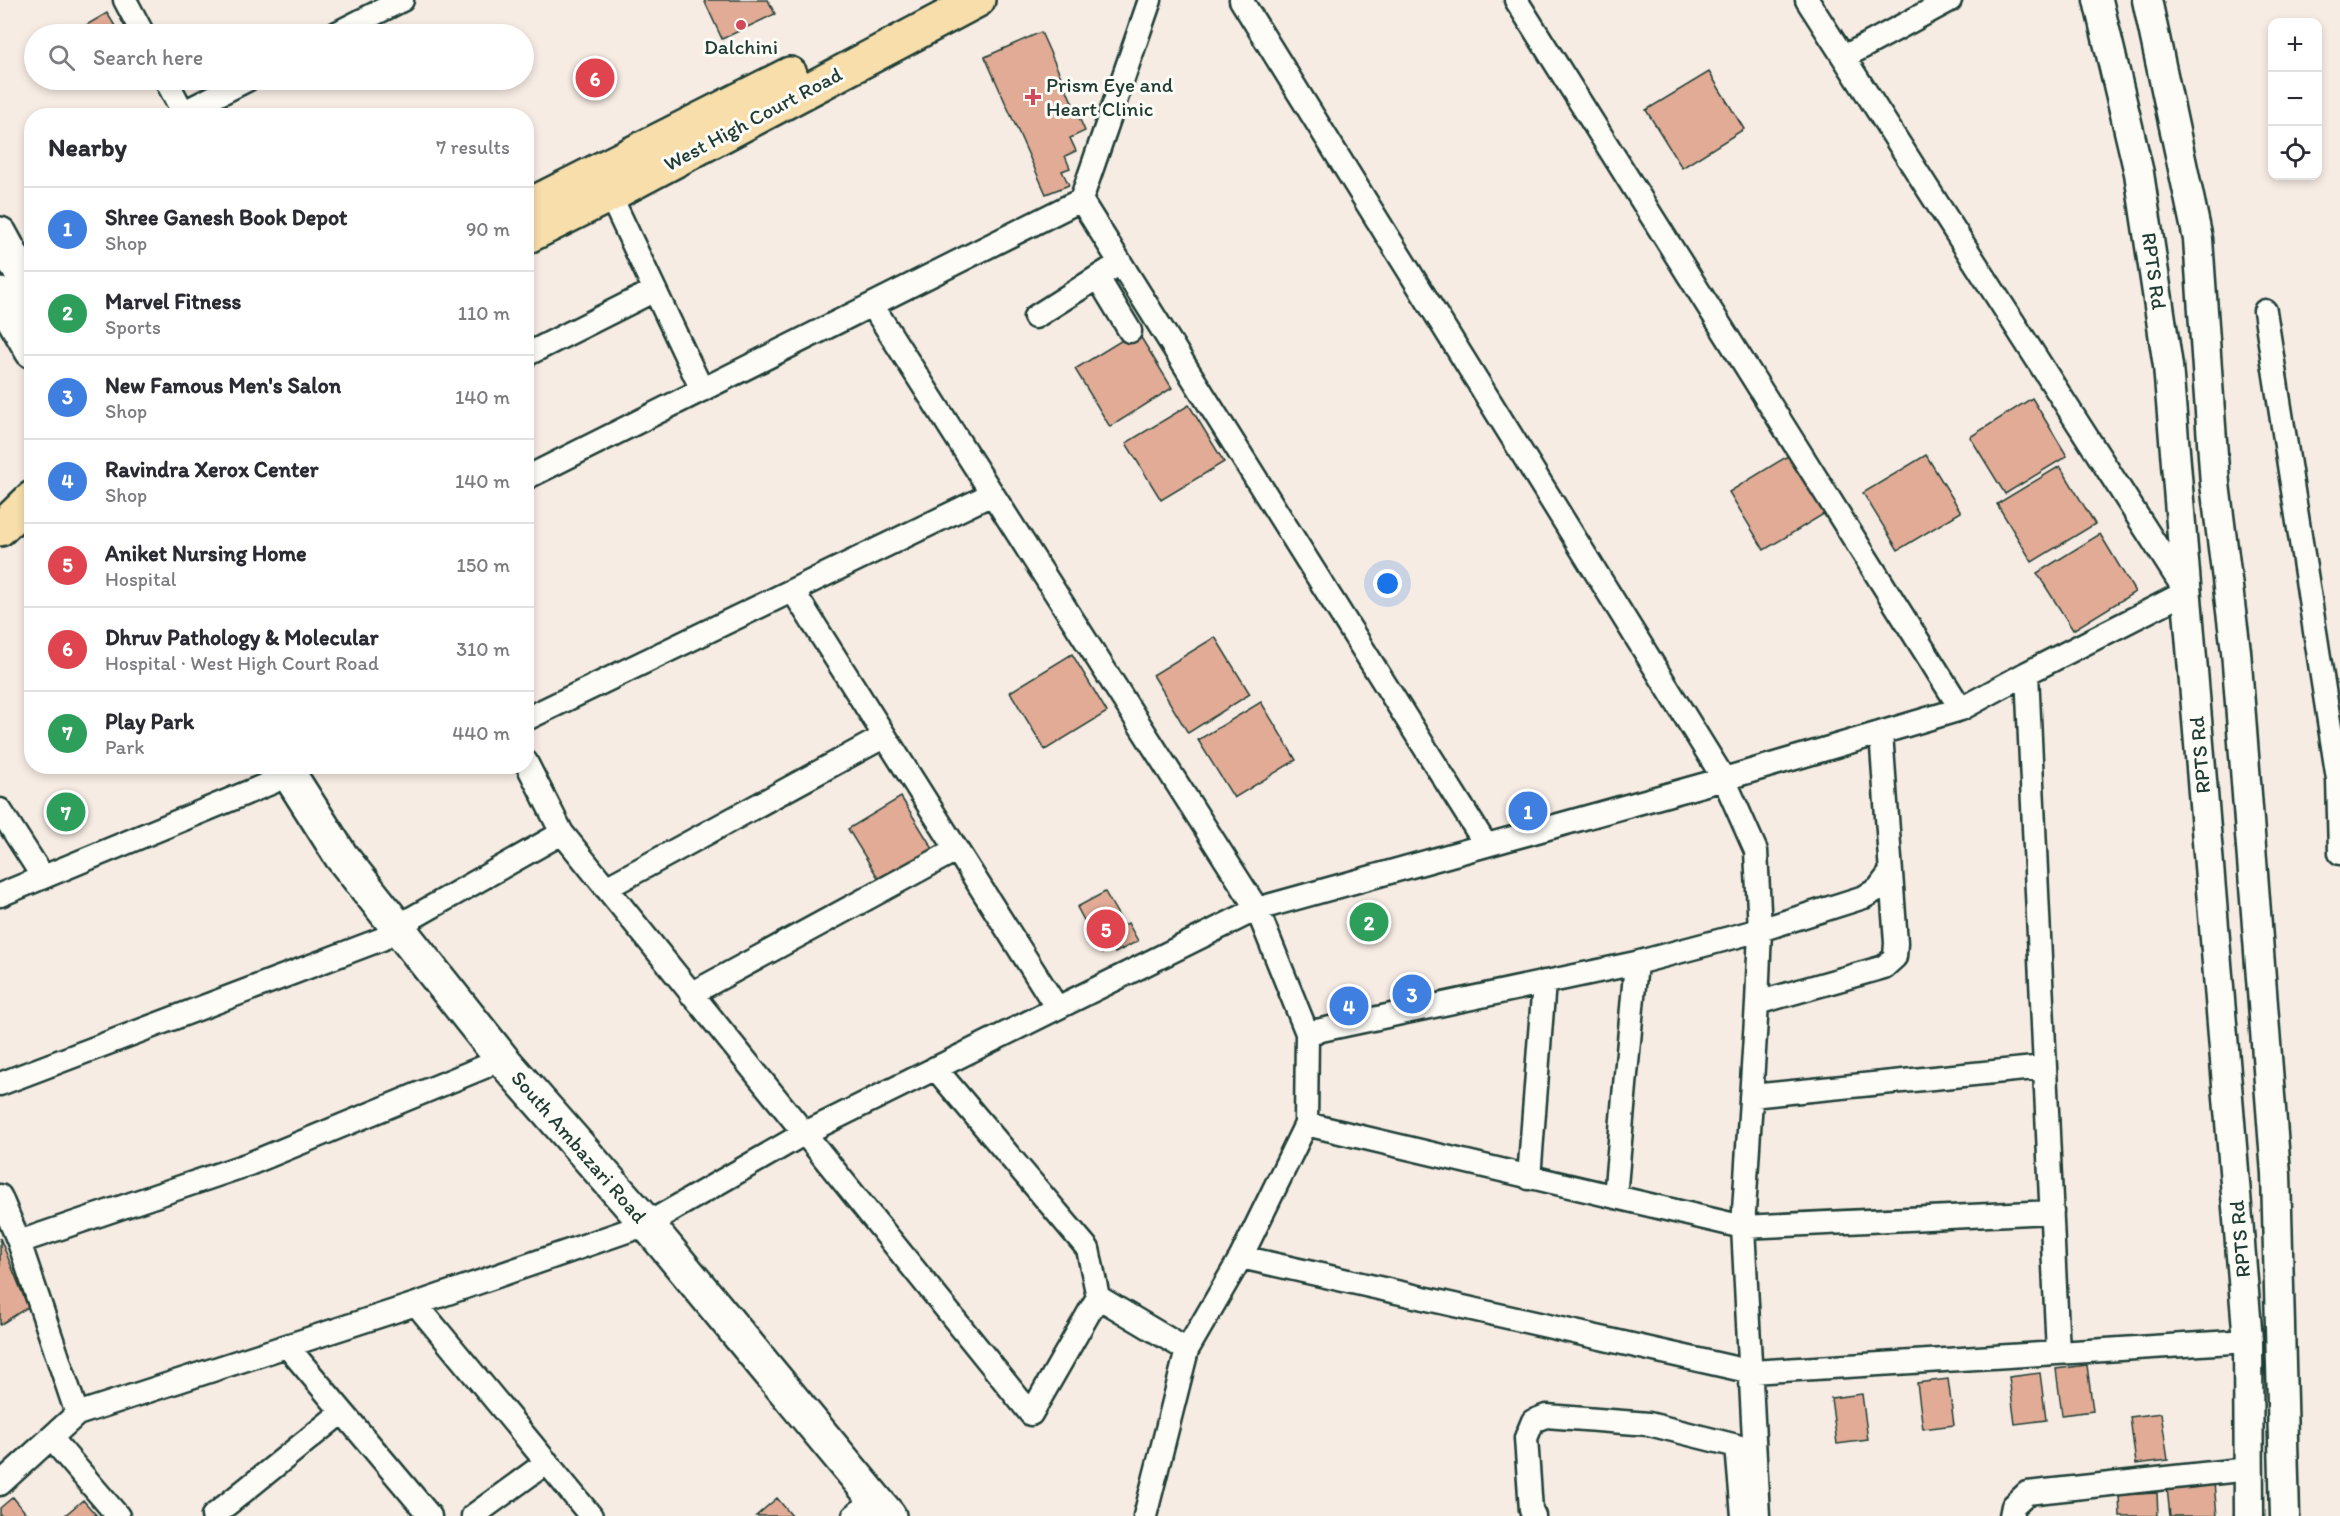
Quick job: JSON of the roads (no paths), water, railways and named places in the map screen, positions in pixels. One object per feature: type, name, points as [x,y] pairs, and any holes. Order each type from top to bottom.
[{"type":"main road","points":[[534,203],[937,0]]},
{"type":"main road","name":"West High Court Road","points":[[534,233],[978,0]]},
{"type":"main road","points":[[0,234],[24,278]]},
{"type":"main road","points":[[0,295],[24,337]]},
{"type":"main road","points":[[0,505],[24,482]]},
{"type":"main road","points":[[0,529],[24,506]]},
{"type":"main road","name":"South Ambazari Road","points":[[276,774],[341,856],[390,933],[483,1067],[637,1227]]},
{"type":"main road","name":"South Ambazari Road","points":[[390,933],[503,1060],[867,1515]]},
{"type":"street","points":[[125,0],[138,24]]},
{"type":"street","points":[[347,24],[364,9],[402,0]]},
{"type":"street","points":[[534,474],[1081,200],[1150,0]]},
{"type":"street","points":[[1241,0],[1724,779],[1756,851],[1760,930],[1743,1227],[1752,1372],[1743,1516]]},
{"type":"street","points":[[1516,0],[1961,709]]},
{"type":"street","points":[[0,1484],[77,1414],[416,1304],[637,1227],[805,1133],[1257,909],[1724,779],[1961,709],[2026,673],[2186,592],[1807,0]]},
{"type":"street","points":[[1844,57],[1950,0]]},
{"type":"street","name":"RPTS Rd","points":[[2098,0],[2139,173],[2168,366],[2248,1341],[2249,1516]]},
{"type":"street","points":[[2147,0],[2198,239],[2215,484],[2236,651],[2276,1174],[2285,1516]]},
{"type":"street","points":[[171,90],[181,108]]},
{"type":"street","points":[[195,108],[228,90]]},
{"type":"street","points":[[610,195],[702,390]]},
{"type":"street","points":[[1081,200],[1486,845]]},
{"type":"street","points":[[1035,317],[1120,263]]},
{"type":"street","points":[[1098,278],[1130,331]]},
{"type":"street","points":[[534,351],[654,290]]},
{"type":"street","points":[[872,305],[1257,909],[1307,1032],[1306,1124],[1241,1257],[1187,1350],[1145,1516]]},
{"type":"street","points":[[2265,311],[2339,779],[2340,853]]},
{"type":"street","points":[[534,715],[992,494]]},
{"type":"street","points":[[793,591],[1057,1008]]},
{"type":"street","points":[[2026,673],[2058,1353]]},
{"type":"street","points":[[1757,1003],[1884,967],[1895,957],[1896,943],[1881,733]]},
{"type":"street","points":[[606,888],[885,736]]},
{"type":"street","points":[[0,895],[270,774]]},
{"type":"street","points":[[532,774],[562,834],[1031,1414],[1098,1297],[1088,1249],[935,1068]]},
{"type":"street","points":[[0,810],[43,877]]},
{"type":"street","points":[[0,1084],[390,933],[562,834]]},
{"type":"street","points":[[691,994],[957,850]]},
{"type":"street","points":[[1307,1032],[1636,963],[1760,930],[1864,897],[1878,889],[1890,873]]},
{"type":"street","points":[[1615,1197],[1636,963]]},
{"type":"street","points":[[1529,1178],[1544,982]]},
{"type":"street","points":[[19,1242],[249,1164],[483,1067]]},
{"type":"street","points":[[1751,1096],[2045,1068]]},
{"type":"street","points":[[1306,1124],[1743,1227],[2052,1212]]},
{"type":"street","points":[[0,1196],[19,1242],[77,1414]]},
{"type":"street","points":[[1241,1257],[1752,1372],[2248,1341]]},
{"type":"street","points":[[1098,1297],[1187,1350]]},
{"type":"street","points":[[416,1304],[591,1516]]},
{"type":"street","points":[[287,1346],[425,1514]]},
{"type":"street","points":[[213,1516],[342,1412]]},
{"type":"street","points":[[1534,1516],[1531,1510],[1526,1438],[1533,1421],[1546,1416],[1649,1424],[1737,1446],[1747,1460],[1758,1516]]},
{"type":"street","points":[[52,1439],[118,1516]]},
{"type":"street","points":[[473,1516],[547,1462]]},
{"type":"street","points":[[2011,1516],[2013,1506],[2027,1493],[2249,1469]]},
{"type":"place","name":"Dalchini","points":[[741,25]]},
{"type":"place","name":"Dhruv Pathology & Molecular","points":[[595,78]]},
{"type":"place","name":"Prism Eye and Heart Clinic","points":[[1033,97]]},
{"type":"place","name":"Shree Ganesh Book Depot","points":[[1528,811]]},
{"type":"place","name":"Play Park","points":[[66,812]]},
{"type":"place","name":"Marvel Fitness","points":[[1369,922]]},
{"type":"place","name":"Aniket Nursing Home","points":[[1106,929]]},
{"type":"place","name":"New Famous Men's Salon","points":[[1412,994]]},
{"type":"place","name":"Ravindra Xerox Center","points":[[1349,1006]]}]
